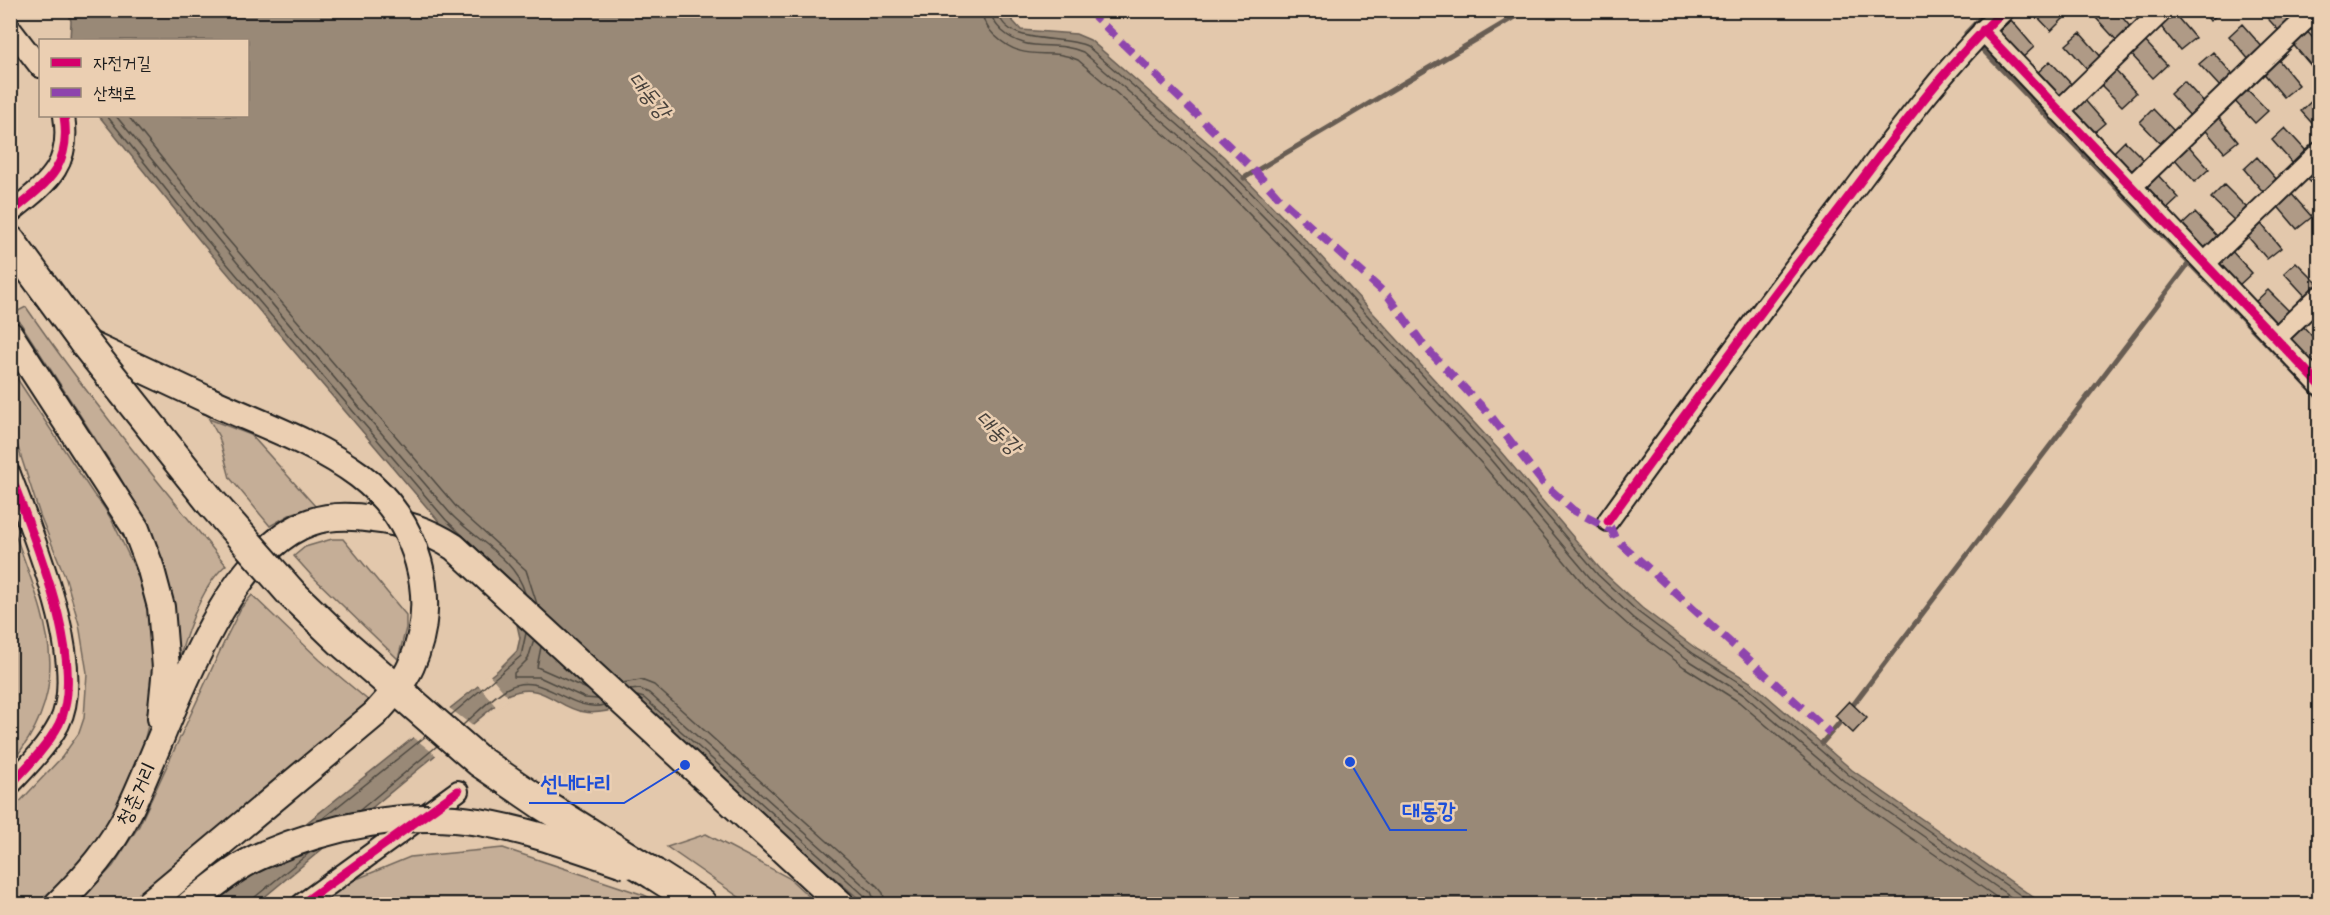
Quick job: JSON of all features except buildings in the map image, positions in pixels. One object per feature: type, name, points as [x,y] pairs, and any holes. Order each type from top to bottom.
[{"type":"highway","points":[[10,241],[84,342],[211,502],[292,594],[341,641],[479,761],[693,900]]},
{"type":"main road","points":[[10,335],[136,529],[150,566],[161,607],[166,668],[165,697],[152,759]]},
{"type":"main road","points":[[84,342],[326,454],[359,475],[401,520],[415,545],[424,590],[425,616],[421,640],[410,668],[394,693],[328,755],[148,904]]},
{"type":"main road","name":"청춘거리","points":[[58,904],[109,848],[129,812],[191,669],[239,581],[256,562],[291,531],[311,522],[344,516],[396,522],[435,535],[454,547],[841,904]]},
{"type":"main road","points":[[190,904],[230,873],[264,854],[339,830],[433,818],[480,822],[558,842],[654,874]]},
{"type":"street","points":[[1608,521],[1756,318],[1884,149],[1983,30],[2004,10]]},
{"type":"street","points":[[2059,111],[2163,10]]},
{"type":"street","points":[[2133,185],[2315,10]]},
{"type":"street","points":[[10,28],[39,67]]},
{"type":"street","points":[[1983,30],[2206,262],[2319,385]]},
{"type":"street","points":[[10,213],[52,178],[63,158],[68,138],[64,117]]},
{"type":"street","points":[[2206,262],[2319,152]]},
{"type":"street","points":[[2276,338],[2319,296]]},
{"type":"street","points":[[10,474],[46,571],[64,644],[67,690],[60,722],[35,759],[10,785]]},
{"type":"street","points":[[302,904],[458,791]]},
{"type":"shaded area","points":[[26,307],[98,406],[226,565],[208,587],[194,615],[176,673],[143,519],[118,474],[14,313]]},
{"type":"shaded area","points":[[10,368],[105,509],[130,558],[144,595],[152,632],[154,670],[151,708],[143,746],[130,782],[91,850],[36,904],[11,904],[11,811],[62,757],[79,733],[84,718],[87,673],[79,624],[66,579],[40,515],[11,426]]},
{"type":"shaded area","points":[[209,419],[251,435],[316,507],[293,513],[270,526],[230,478],[219,437]]},
{"type":"shaded area","points":[[11,522],[43,616],[50,674],[45,703],[32,733],[11,763]]},
{"type":"shaded area","points":[[332,539],[343,539],[406,615],[406,628],[398,659],[294,556],[305,547]]},
{"type":"shaded area","points":[[252,595],[320,660],[370,702],[129,904],[77,904],[113,866],[139,826],[227,636],[241,608]]},
{"type":"shaded area","points":[[706,834],[789,878],[817,904],[749,904],[667,847]]},
{"type":"shaded area","points":[[503,848],[644,895],[662,904],[319,904],[342,885],[410,857]]},
{"type":"water","points":[[1003,10],[1021,30],[1076,34],[1090,40],[1224,157],[1315,250],[1500,451],[1602,571],[1642,608],[1698,650],[1752,683],[1852,770],[2043,904],[865,904],[774,826],[639,702],[591,713],[574,710],[540,692],[531,690],[509,694],[256,904],[205,904],[498,670],[517,651],[520,638],[508,584],[442,525],[201,242],[100,117],[249,117],[249,39],[70,39],[71,21],[68,11]]},
{"type":"pier","points":[[489,674],[509,698],[497,708],[477,683]]},
{"type":"pier","points":[[448,707],[474,727],[438,757],[412,736]]},
{"type":"waterway","points":[[1244,178],[1526,10]]},
{"type":"waterway","points":[[1970,38],[1966,33],[1988,10]]},
{"type":"waterway","points":[[1853,705],[2189,263],[1977,44]]},
{"type":"waterway","points":[[2189,263],[2320,399]]},
{"type":"waterway","points":[[1822,743],[1841,721]]},
{"type":"marked path","points":[[1088,10],[1255,171],[1279,198],[1388,296],[1425,347],[1490,415],[1543,483],[1573,510],[1611,530]]},
{"type":"marked path","points":[[1609,524],[1615,538],[1830,733]]},
{"type":"cycle path","points":[[1608,521],[1695,401],[1901,128],[1940,79],[2004,10]]},
{"type":"cycle path","points":[[1983,30],[2320,385]]},
{"type":"cycle path","points":[[10,213],[45,183],[54,172],[64,148],[64,117]]},
{"type":"cycle path","points":[[10,474],[54,599],[67,668],[66,699],[59,724],[43,748],[10,785]]},
{"type":"cycle path","points":[[302,904],[458,791]]},
{"type":"place","name":"대동강","points":[[1350,762]]},
{"type":"place","name":"선내다리","points":[[685,765]]}]
